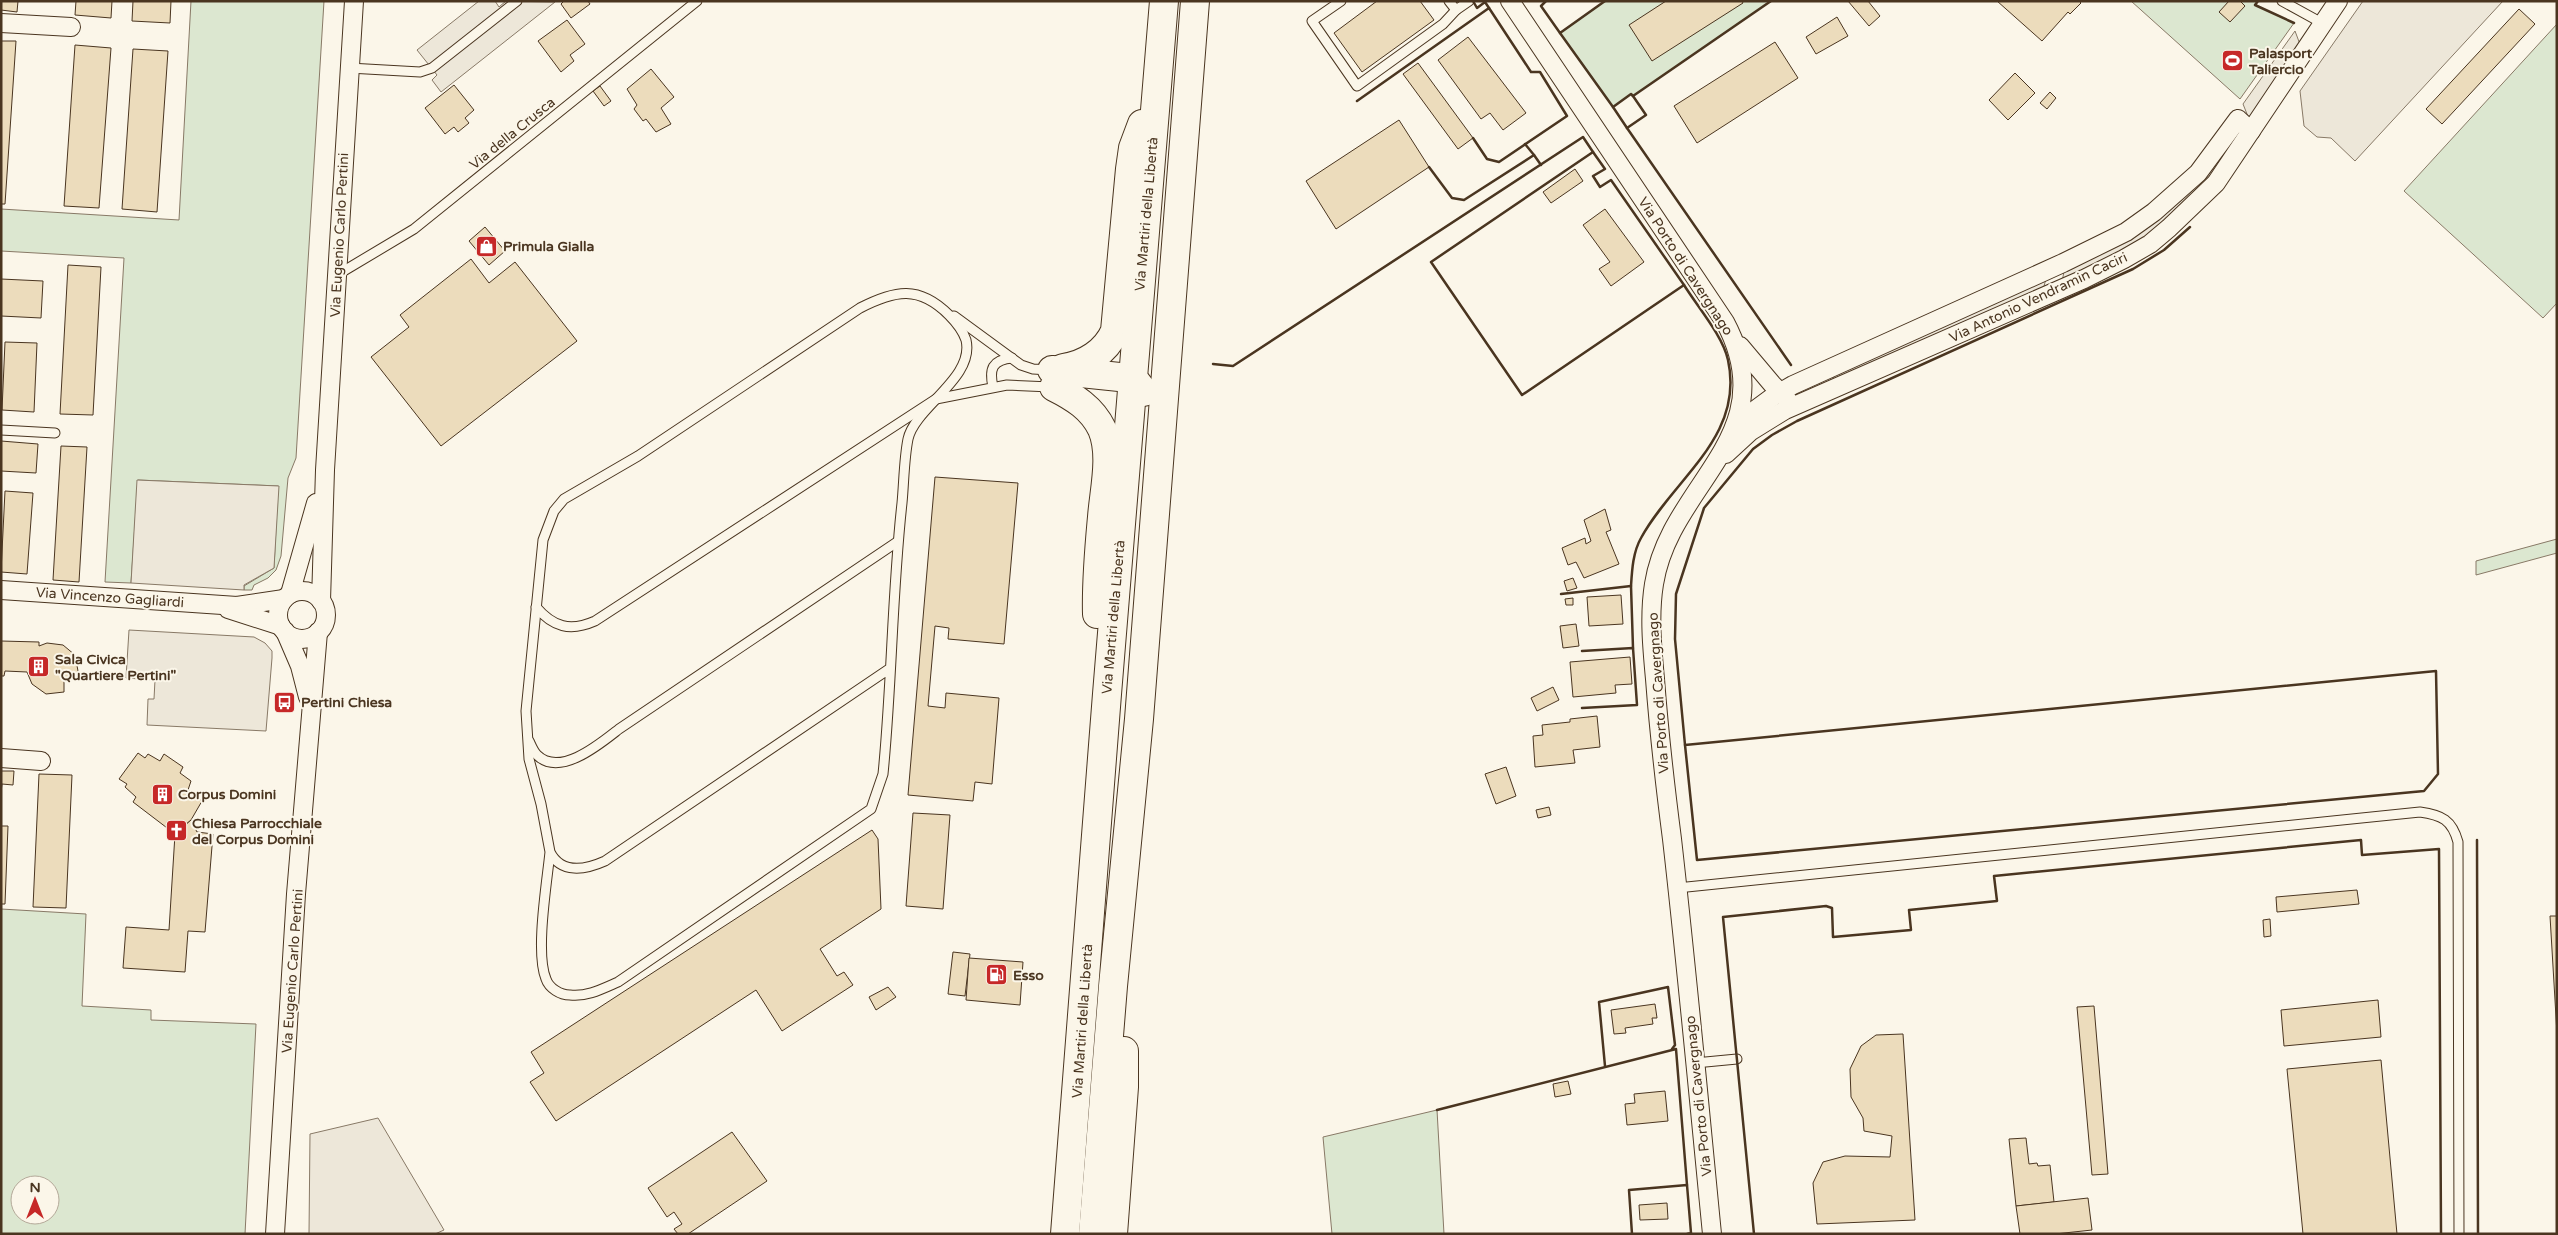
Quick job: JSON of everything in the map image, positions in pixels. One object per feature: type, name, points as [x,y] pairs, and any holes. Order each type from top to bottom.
[{"type":"main road","name":"Via Martiri della Libertà","points":[[1065,1234],[1107,694],[1135,385],[1164,1]]},
{"type":"main road","name":"Via Martiri della Libertà","points":[[1093,1234],[1113,986],[1139,706],[1195,1]]},
{"type":"main road","points":[[1053,379],[1069,368],[1095,356],[1110,341],[1115,331],[1133,148],[1157,88]]},
{"type":"main road","points":[[1135,385],[1148,374],[1152,359],[1172,152],[1178,136],[1184,129]]},
{"type":"main road","points":[[1053,379],[1135,385],[1146,395],[1148,408],[1136,579],[1139,706]]},
{"type":"main road","points":[[1053,379],[1087,407],[1101,427],[1105,441],[1106,466],[1097,595],[1107,694]]},
{"type":"main road","name":"Via Martiri della Libertà","points":[[1112,1234],[1124,1087],[1125,872]]},
{"type":"street","name":"Via Eugenio Carlo Pertini","points":[[322,601],[325,470],[354,1]]},
{"type":"street","name":"Via Porto di Cavergnago","points":[[1510,1],[1734,338],[1742,367],[1743,381],[1736,424],[1726,448],[1681,514],[1662,551],[1651,602],[1659,728],[1712,1234]]},
{"type":"street","name":"Via Antonio Vendramin Caciri","points":[[1714,465],[1751,431],[1785,410],[2084,279],[2150,244],[2194,207],[2216,183],[2338,1]]},
{"type":"street","points":[[1,23],[71,27]]},
{"type":"street","points":[[1736,424],[1779,392],[2063,263],[2126,232],[2161,207],[2198,173],[2238,119],[2251,131]]},
{"type":"street","points":[[1734,338],[1779,392],[1790,400],[1808,400]]},
{"type":"street","name":"Via Eugenio Carlo Pertini","points":[[287,597],[325,470]]},
{"type":"street","name":"Via Vincenzo Gagliardi","points":[[1,590],[219,605],[260,604],[287,597]]},
{"type":"street","points":[[304,591],[310,592],[322,601],[326,614],[323,627],[318,632],[302,639],[283,629],[278,612],[287,597],[304,591]]},
{"type":"street","name":"Via Vincenzo Gagliardi","points":[[219,605],[283,629]]},
{"type":"street","name":"Via Eugenio Carlo Pertini","points":[[283,629],[300,666],[311,709]]},
{"type":"street","name":"Via Eugenio Carlo Pertini","points":[[274,1234],[318,632]]},
{"type":"street","points":[[1,758],[41,761]]},
{"type":"lane","points":[[350,68],[420,72],[432,68],[517,1]]},
{"type":"lane","name":"Via della Crusca","points":[[337,275],[414,229],[697,1]]},
{"type":"lane","points":[[1340,1],[1312,21],[1357,86],[1444,24],[1456,10],[1470,1]]},
{"type":"lane","points":[[1449,1],[1456,10]]},
{"type":"lane","points":[[2282,1],[2322,23]]},
{"type":"lane","points":[[889,669],[605,861],[580,869],[565,868],[554,862],[550,852],[526,736],[526,711],[543,540],[554,512],[564,499],[638,456],[883,296],[910,294],[924,297],[1012,358],[1053,379]]},
{"type":"lane","points":[[550,852],[541,959],[546,980],[555,990],[568,995],[588,994],[618,982],[871,809],[883,774],[897,542],[908,439],[912,430],[950,385],[966,353],[966,340],[961,330],[941,308]]},
{"type":"lane","points":[[993,387],[990,374],[994,364],[1000,360],[1012,358]]},
{"type":"lane","points":[[536,607],[544,616],[560,626],[584,626],[595,621],[936,400],[993,387],[1053,379]]},
{"type":"lane","points":[[1,430],[56,433]]},
{"type":"lane","points":[[526,736],[536,754],[546,761],[559,762],[590,751],[619,728],[897,542]]},
{"type":"lane","points":[[1677,888],[2420,812],[2434,814],[2447,819],[2454,829],[2458,842],[2459,1234]]},
{"type":"lane","points":[[1695,1063],[1737,1058]]},
{"type":"green space","points":[[191,1],[324,1],[296,458],[288,478],[281,556],[276,570],[268,578],[254,585],[252,590],[244,590],[244,586],[274,568],[278,486],[138,480],[131,583],[105,582],[124,258],[1,251],[1,209],[179,220]]},
{"type":"green space","points":[[1605,1],[1771,1],[1633,96],[1631,94],[1613,107],[1560,33]]},
{"type":"green space","name":"Palasport Taliercio","points":[[2131,1],[2258,1],[2255,5],[2294,23],[2240,99]]},
{"type":"green space","points":[[2557,24],[2557,303],[2543,318],[2404,191]]},
{"type":"green space","points":[[2557,539],[2557,553],[2476,575],[2476,561]]},
{"type":"green space","points":[[1,909],[86,914],[82,1006],[151,1010],[151,1020],[256,1024],[245,1234],[1,1234]]},
{"type":"green space","points":[[1437,1110],[1444,1234],[1332,1234],[1323,1137]]},
{"type":"shaded area","points":[[479,1],[495,1],[499,7],[506,1],[555,2],[441,92],[432,80],[437,75],[417,50]]},
{"type":"shaded area","points":[[2363,1],[2503,1],[2355,161],[2331,138],[2317,137],[2304,126],[2300,91]]},
{"type":"shaded area","points":[[2295,31],[2301,47],[2249,119],[2243,104]]},
{"type":"shaded area","points":[[2229,138],[2234,151],[2224,166],[2147,239],[2062,282],[2065,266],[2090,256]]},
{"type":"shaded area","points":[[2047,275],[2043,290],[1832,385],[1835,369]]},
{"type":"shaded area","points":[[137,480],[279,486],[274,568],[244,585],[244,590],[131,583]]},
{"type":"shaded area","points":[[129,630],[254,637],[265,643],[272,651],[266,731],[147,725],[148,699],[154,699],[155,680],[126,678]]},
{"type":"shaded area","points":[[378,1118],[444,1230],[435,1234],[309,1234],[310,1134]]},
{"type":"building","points":[[1,1],[18,1],[17,12],[1,10]]},
{"type":"building","points":[[76,1],[112,1],[111,18],[75,15]]},
{"type":"building","points":[[133,1],[171,1],[170,23],[132,21]]},
{"type":"building","points":[[564,1],[588,1],[590,4],[571,18],[561,4]]},
{"type":"building","points":[[1377,1],[1420,1],[1434,20],[1362,72],[1334,33]]},
{"type":"building","points":[[1666,1],[1742,1],[1743,3],[1652,61],[1629,25]]},
{"type":"building","points":[[1848,1],[1868,1],[1880,16],[1869,26]]},
{"type":"building","points":[[1997,1],[2079,1],[2081,3],[2070,14],[2068,12],[2042,41]]},
{"type":"building","points":[[2229,1],[2240,1],[2245,6],[2230,22],[2219,12]]},
{"type":"building","points":[[2519,9],[2535,24],[2442,124],[2426,109]]},
{"type":"building","points":[[1837,17],[1848,36],[1816,54],[1806,37]]},
{"type":"building","points":[[567,20],[585,44],[570,55],[574,61],[561,72],[538,41]]},
{"type":"building","points":[[1468,37],[1526,113],[1503,130],[1490,113],[1481,119],[1438,60]]},
{"type":"building","points":[[1,41],[16,41],[5,204],[1,204]]},
{"type":"building","points":[[1775,42],[1798,78],[1697,143],[1674,106]]},
{"type":"building","points":[[75,45],[111,48],[99,208],[64,206]]},
{"type":"building","points":[[133,49],[168,51],[157,212],[122,209]]},
{"type":"building","points":[[1418,63],[1473,138],[1458,149],[1403,74]]},
{"type":"building","points":[[651,69],[674,97],[661,108],[671,124],[656,132],[646,119],[643,121],[634,109],[637,105],[627,89]]},
{"type":"building","points":[[2015,73],[2035,93],[2008,120],[1989,100]]},
{"type":"building","points":[[454,85],[474,110],[465,118],[469,123],[458,132],[454,127],[445,134],[425,108]]},
{"type":"building","points":[[600,86],[611,101],[604,106],[593,91]]},
{"type":"building","points":[[2050,92],[2056,98],[2047,109],[2040,103]]},
{"type":"building","points":[[1399,120],[1429,167],[1336,229],[1306,181]]},
{"type":"building","points":[[1575,169],[1583,181],[1551,203],[1543,192]]},
{"type":"building","points":[[1605,209],[1644,262],[1611,286],[1599,269],[1610,262],[1583,225]]},
{"type":"building","name":"Primula Gialla","points":[[485,227],[505,251],[489,265],[469,241]]},
{"type":"building","points":[[471,259],[489,283],[515,262],[577,341],[441,446],[371,357],[409,327],[400,315]]},
{"type":"building","points":[[68,265],[101,267],[93,415],[60,414]]},
{"type":"building","points":[[1,279],[43,281],[41,318],[1,316]]},
{"type":"building","points":[[5,342],[37,343],[34,412],[2,410]]},
{"type":"building","points":[[1,441],[38,444],[36,473],[1,471]]},
{"type":"building","points":[[61,446],[87,447],[79,582],[53,580]]},
{"type":"building","points":[[935,477],[1018,483],[1004,644],[948,639],[949,628],[935,626],[928,706],[945,708],[946,693],[999,698],[992,784],[975,782],[973,801],[908,795]]},
{"type":"building","points":[[5,491],[33,493],[27,574],[1,572]]},
{"type":"building","points":[[1605,509],[1611,530],[1606,532],[1619,564],[1584,578],[1576,562],[1568,565],[1562,548],[1585,538],[1586,544],[1591,541],[1584,520]]},
{"type":"building","points":[[1573,578],[1577,588],[1567,591],[1564,581]]},
{"type":"building","points":[[1621,595],[1623,624],[1589,626],[1587,597]]},
{"type":"building","points":[[1573,598],[1573,605],[1566,605],[1565,599]]},
{"type":"building","points":[[1576,624],[1579,646],[1563,648],[1560,626]]},
{"type":"building","name":"Sala Civica \"Quartiere Pertini\"","points":[[1,641],[39,642],[39,646],[47,643],[63,645],[75,655],[78,671],[76,679],[64,678],[64,692],[46,694],[32,684],[27,672],[5,671],[4,676],[1,676]]},
{"type":"building","points":[[1630,657],[1632,684],[1615,685],[1616,693],[1573,697],[1570,662]]},
{"type":"building","points":[[1553,687],[1559,700],[1537,711],[1531,698]]},
{"type":"building","points":[[1597,716],[1600,747],[1573,750],[1575,763],[1535,767],[1533,736],[1543,735],[1542,725],[1570,722],[1570,719]]},
{"type":"building","name":"Corpus Domini","points":[[138,753],[145,758],[148,754],[160,761],[164,754],[183,767],[180,773],[191,781],[188,790],[202,801],[191,820],[175,834],[133,802],[136,797],[125,787],[127,784],[119,779]]},
{"type":"building","points":[[1506,767],[1516,796],[1496,804],[1485,774]]},
{"type":"building","points":[[1,771],[14,771],[13,785],[2,784],[1,792]]},
{"type":"building","points":[[39,774],[72,775],[66,908],[33,907]]},
{"type":"building","points":[[1549,807],[1551,815],[1538,818],[1536,810]]},
{"type":"building","points":[[913,813],[950,815],[943,909],[906,906]]},
{"type":"building","points":[[191,820],[197,832],[213,834],[205,932],[188,931],[185,972],[123,968],[126,927],[169,930],[175,834]]},
{"type":"building","points":[[1,826],[8,826],[5,904],[1,904]]},
{"type":"building","points":[[872,830],[878,839],[881,909],[820,949],[837,976],[844,972],[853,985],[782,1031],[756,990],[556,1121],[530,1082],[544,1073],[531,1052]]},
{"type":"building","points":[[2357,890],[2359,904],[2277,912],[2276,897]]},
{"type":"building","points":[[2550,916],[2557,916],[2557,1034]]},
{"type":"building","points":[[2270,919],[2271,936],[2264,937],[2263,920]]},
{"type":"building","points":[[953,952],[970,954],[965,996],[948,994]]},
{"type":"building","points":[[969,958],[1023,962],[1020,1005],[966,1000]]},
{"type":"building","points":[[888,987],[896,997],[876,1010],[869,997]]},
{"type":"building","points":[[2378,1000],[2381,1037],[2284,1046],[2281,1010]]},
{"type":"building","points":[[1655,1004],[1657,1018],[1652,1018],[1653,1024],[1625,1028],[1626,1033],[1614,1034],[1611,1010]]},
{"type":"building","points":[[2094,1006],[2108,1174],[2092,1175],[2077,1007]]},
{"type":"building","points":[[1903,1034],[1915,1220],[1817,1224],[1813,1183],[1823,1162],[1845,1156],[1890,1157],[1892,1136],[1864,1131],[1863,1118],[1851,1097],[1850,1069],[1861,1046],[1876,1035]]},
{"type":"building","points":[[2381,1060],[2397,1234],[2303,1234],[2287,1069]]},
{"type":"building","points":[[1568,1081],[1571,1094],[1555,1097],[1553,1084]]},
{"type":"building","points":[[1665,1091],[1668,1121],[1627,1125],[1625,1104],[1635,1103],[1634,1094]]},
{"type":"building","points":[[732,1132],[767,1181],[688,1234],[678,1234],[674,1229],[682,1224],[674,1212],[667,1217],[648,1188]]},
{"type":"building","points":[[2026,1138],[2029,1164],[2037,1163],[2038,1166],[2050,1165],[2054,1202],[2016,1206],[2009,1139]]},
{"type":"building","points":[[2088,1198],[2092,1230],[2055,1234],[2020,1234],[2016,1206]]},
{"type":"building","points":[[1667,1203],[1668,1219],[1640,1220],[1639,1205]]},
{"type":"wall","points":[[1473,1],[1477,8],[1485,2],[1489,8]]},
{"type":"wall","points":[[1546,1],[1541,6],[1560,33],[1605,1]]},
{"type":"wall","points":[[1771,1],[1633,96],[1646,115],[1627,128],[1791,365]]},
{"type":"wall","points":[[2258,1],[2255,5],[2294,23]]},
{"type":"wall","points":[[1357,101],[1489,8],[1531,72],[1540,72],[1567,116],[1499,162],[1487,159],[1473,138]]},
{"type":"wall","points":[[1560,33],[1613,107]]},
{"type":"wall","points":[[1627,128],[1613,107],[1631,94],[1633,96]]},
{"type":"wall","points":[[1213,364],[1233,366],[1583,137],[1593,152]]},
{"type":"wall","points":[[1525,144],[1534,155]]},
{"type":"wall","points":[[1593,152],[1605,169],[1593,176],[1600,187],[1611,180],[1684,285],[1522,395],[1431,262],[1593,152]]},
{"type":"wall","points":[[1429,167],[1452,198],[1464,200],[1534,155],[1541,165]]},
{"type":"wall","points":[[1685,745],[1675,639],[1676,594],[1704,508],[1753,449],[1772,435],[1797,421],[2133,269],[2164,250],[2190,227]]},
{"type":"wall","points":[[1631,586],[1632,567],[1638,543],[1655,517],[1703,456],[1716,435],[1726,412],[1730,387],[1728,360],[1721,341],[1684,285]]},
{"type":"wall","points":[[1561,594],[1631,586],[1633,648]]},
{"type":"wall","points":[[1582,651],[1633,648],[1637,705],[1582,708]]},
{"type":"wall","points":[[2436,671],[2438,774],[2424,791],[1697,860],[1685,745],[2436,671]]},
{"type":"wall","points":[[1754,1234],[1723,917],[1826,906],[1832,908],[1833,937],[1911,930],[1909,910],[1997,901],[1994,876],[2361,840],[2362,855],[2439,849],[2441,1234]]},
{"type":"wall","points":[[2477,840],[2478,1234]]},
{"type":"wall","points":[[1605,1066],[1599,1002],[1668,987],[1675,1045],[1672,1049]]},
{"type":"wall","points":[[1437,1110],[1676,1049],[1687,1185]]},
{"type":"wall","points":[[1632,1234],[1629,1190],[1687,1185],[1691,1233],[1687,1234]]},
{"type":"place","name":"Palasport Taliercio","points":[[2233,61]]},
{"type":"place","name":"Primula Gialla","points":[[487,246]]},
{"type":"place","name":"Sala Civica \"Quartiere Pertini\"","points":[[39,667]]},
{"type":"place","name":"Pertini Chiesa","points":[[285,702]]},
{"type":"place","name":"Corpus Domini","points":[[162,794]]},
{"type":"place","name":"Chiesa Parrocchiale del Corpus Domini","points":[[176,831]]},
{"type":"place","name":"Esso","points":[[997,975]]}]
